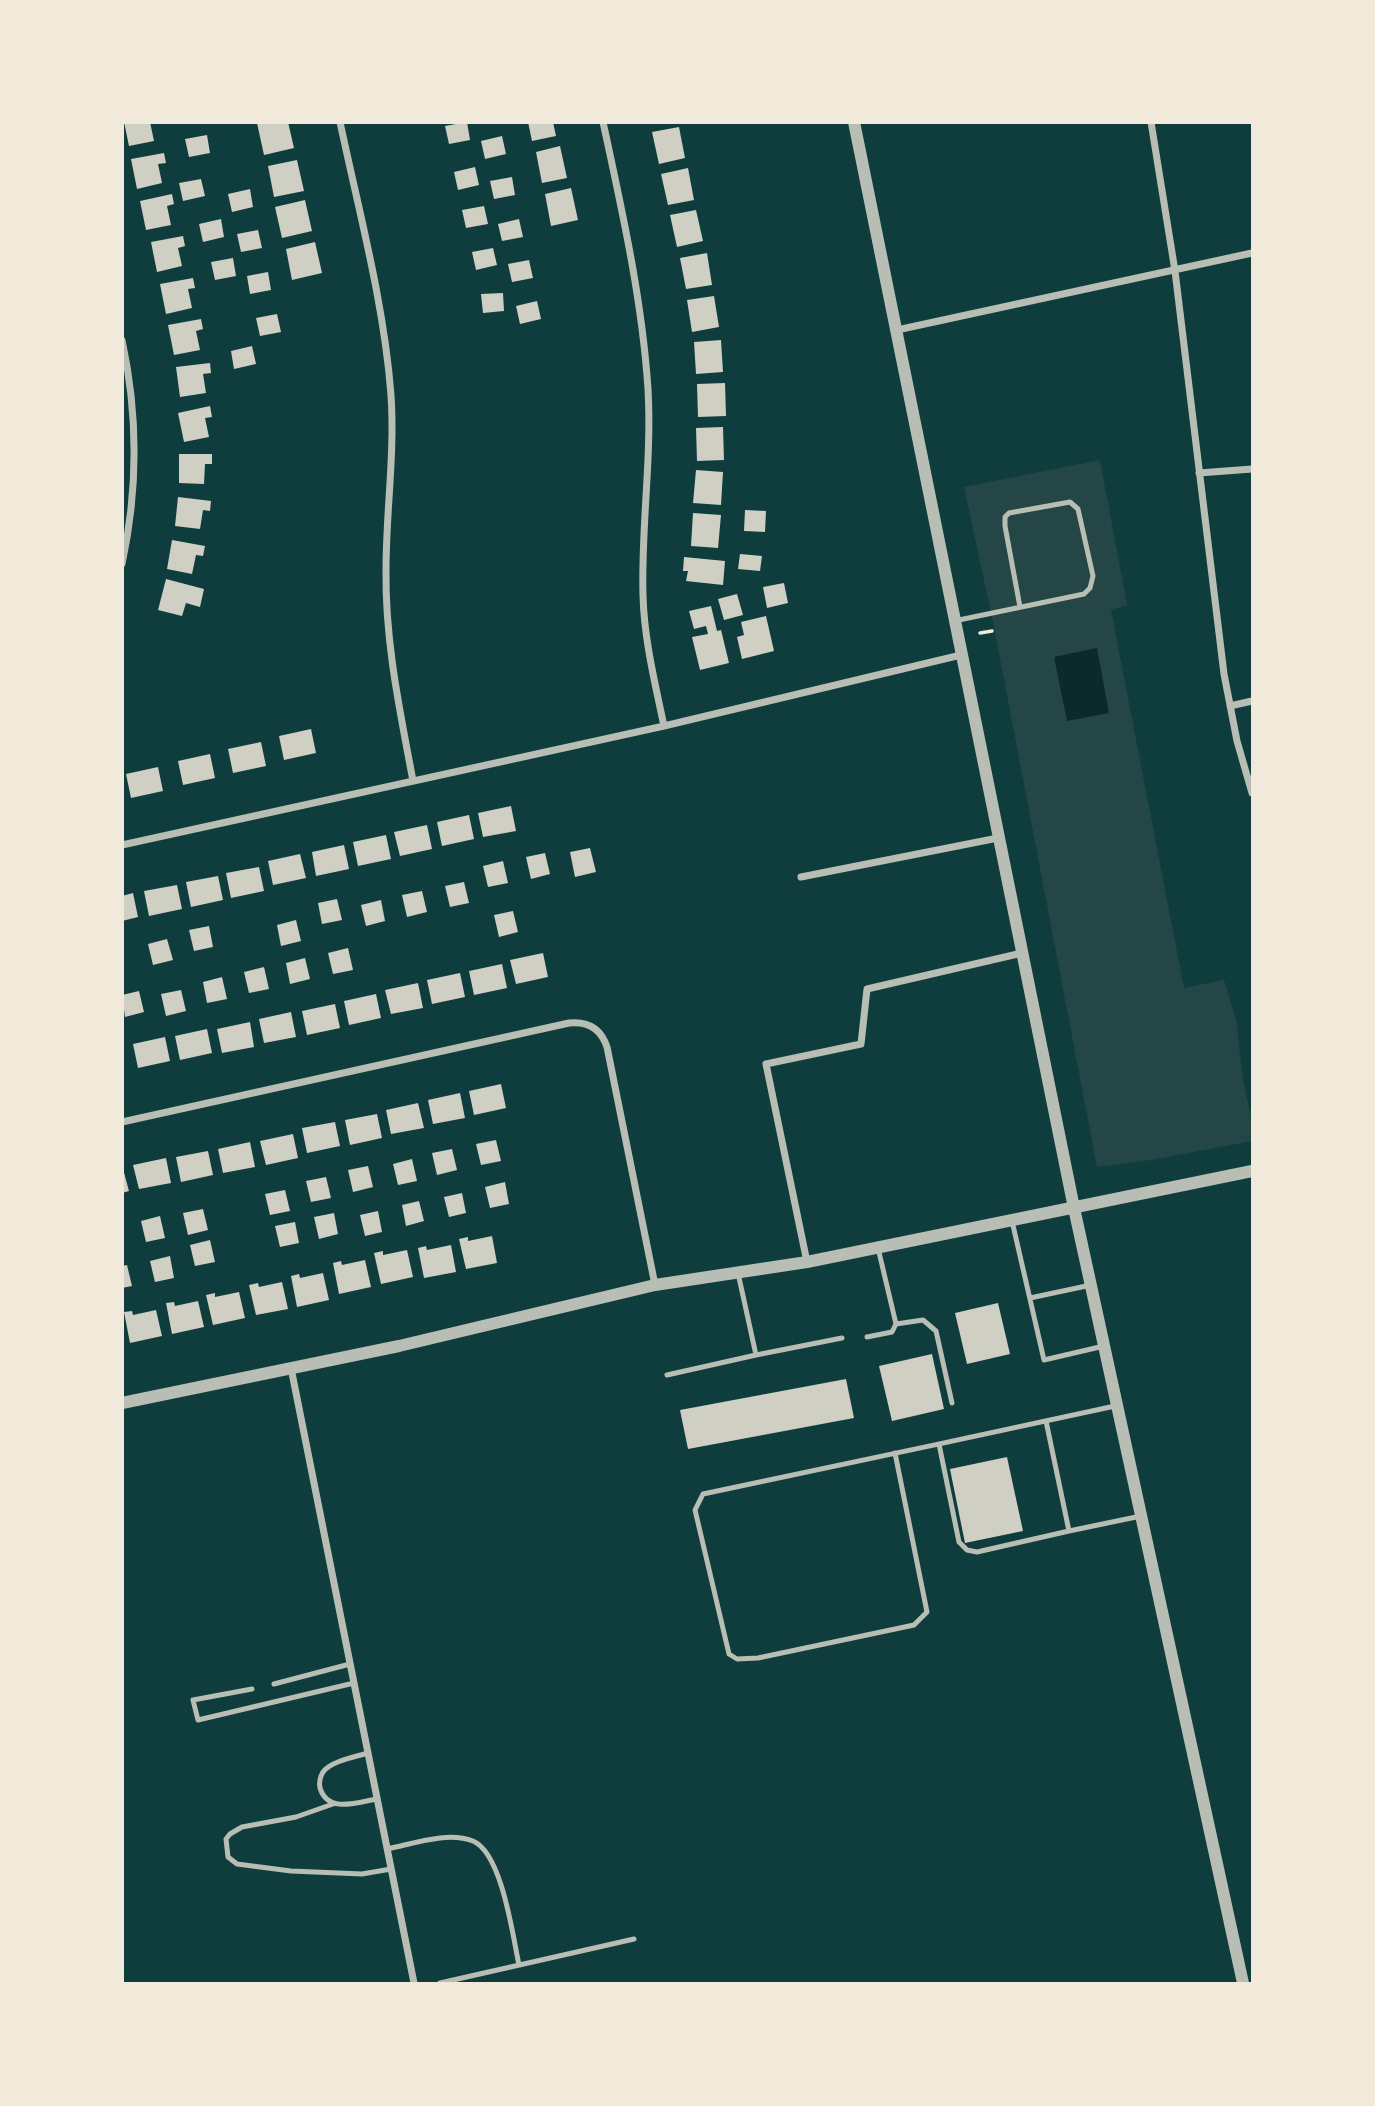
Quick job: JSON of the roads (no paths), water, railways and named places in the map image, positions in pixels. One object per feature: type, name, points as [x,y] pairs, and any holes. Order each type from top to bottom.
[{"type":"street","points":[[340,122],[386,347],[391,397],[392,466],[386,568],[387,615],[391,662],[413,781]]},
{"type":"street","points":[[603,122],[639,305],[645,351],[649,441],[643,596],[648,646],[664,726]]},
{"type":"street","points":[[854,122],[1074,1208],[1243,1983]]},
{"type":"street","points":[[1151,122],[1175,271],[1224,674],[1237,741],[1252,793]]},
{"type":"street","points":[[897,330],[1252,253]]},
{"type":"street","points":[[122,340],[134,417],[135,458],[133,496],[122,564]]},
{"type":"street","points":[[1199,473],[1252,469]]},
{"type":"street","points":[[122,845],[664,726],[961,655]]},
{"type":"street","points":[[1230,706],[1252,701]]},
{"type":"street","points":[[801,877],[998,838]]},
{"type":"street","points":[[807,1262],[766,1064],[861,1044],[867,989],[1022,953]]},
{"type":"street","points":[[122,1122],[578,1022],[593,1027],[604,1039],[607,1047],[655,1285]]},
{"type":"street","points":[[122,1403],[399,1346],[655,1285],[807,1262],[1252,1171]]},
{"type":"street","points":[[291,1368],[414,1983]]},
{"type":"lane","points":[[954,621],[1084,594],[1090,587],[1093,576],[1078,509],[1070,502],[1009,513],[1005,517],[1020,607]]},
{"type":"lane","points":[[1012,1221],[1044,1360],[1105,1346]]},
{"type":"lane","points":[[867,1337],[892,1332],[896,1324],[878,1248]]},
{"type":"lane","points":[[738,1273],[756,1355]]},
{"type":"lane","points":[[1030,1298],[1091,1284]]},
{"type":"lane","points":[[896,1324],[923,1320],[936,1331],[953,1403]]},
{"type":"lane","points":[[667,1375],[842,1338]]},
{"type":"lane","points":[[895,1453],[927,1612],[914,1625],[758,1658],[737,1659],[729,1654],[695,1510],[703,1494],[895,1453],[1118,1406]]},
{"type":"lane","points":[[1046,1421],[1069,1531]]},
{"type":"lane","points":[[939,1444],[959,1542],[967,1550],[977,1552],[1142,1516]]},
{"type":"lane","points":[[274,1684],[351,1664]]},
{"type":"lane","points":[[252,1689],[193,1699],[198,1720],[354,1683]]},
{"type":"lane","points":[[333,1804],[323,1796],[319,1784],[323,1772],[335,1764],[368,1753]]},
{"type":"lane","points":[[377,1798],[349,1804],[333,1804],[296,1817],[242,1827],[226,1839],[228,1857],[237,1864],[291,1871],[362,1874],[391,1869]]},
{"type":"lane","points":[[387,1849],[436,1839],[456,1838],[475,1842],[488,1855],[497,1871],[519,1965]]},
{"type":"lane","points":[[440,1983],[634,1940]]}]
